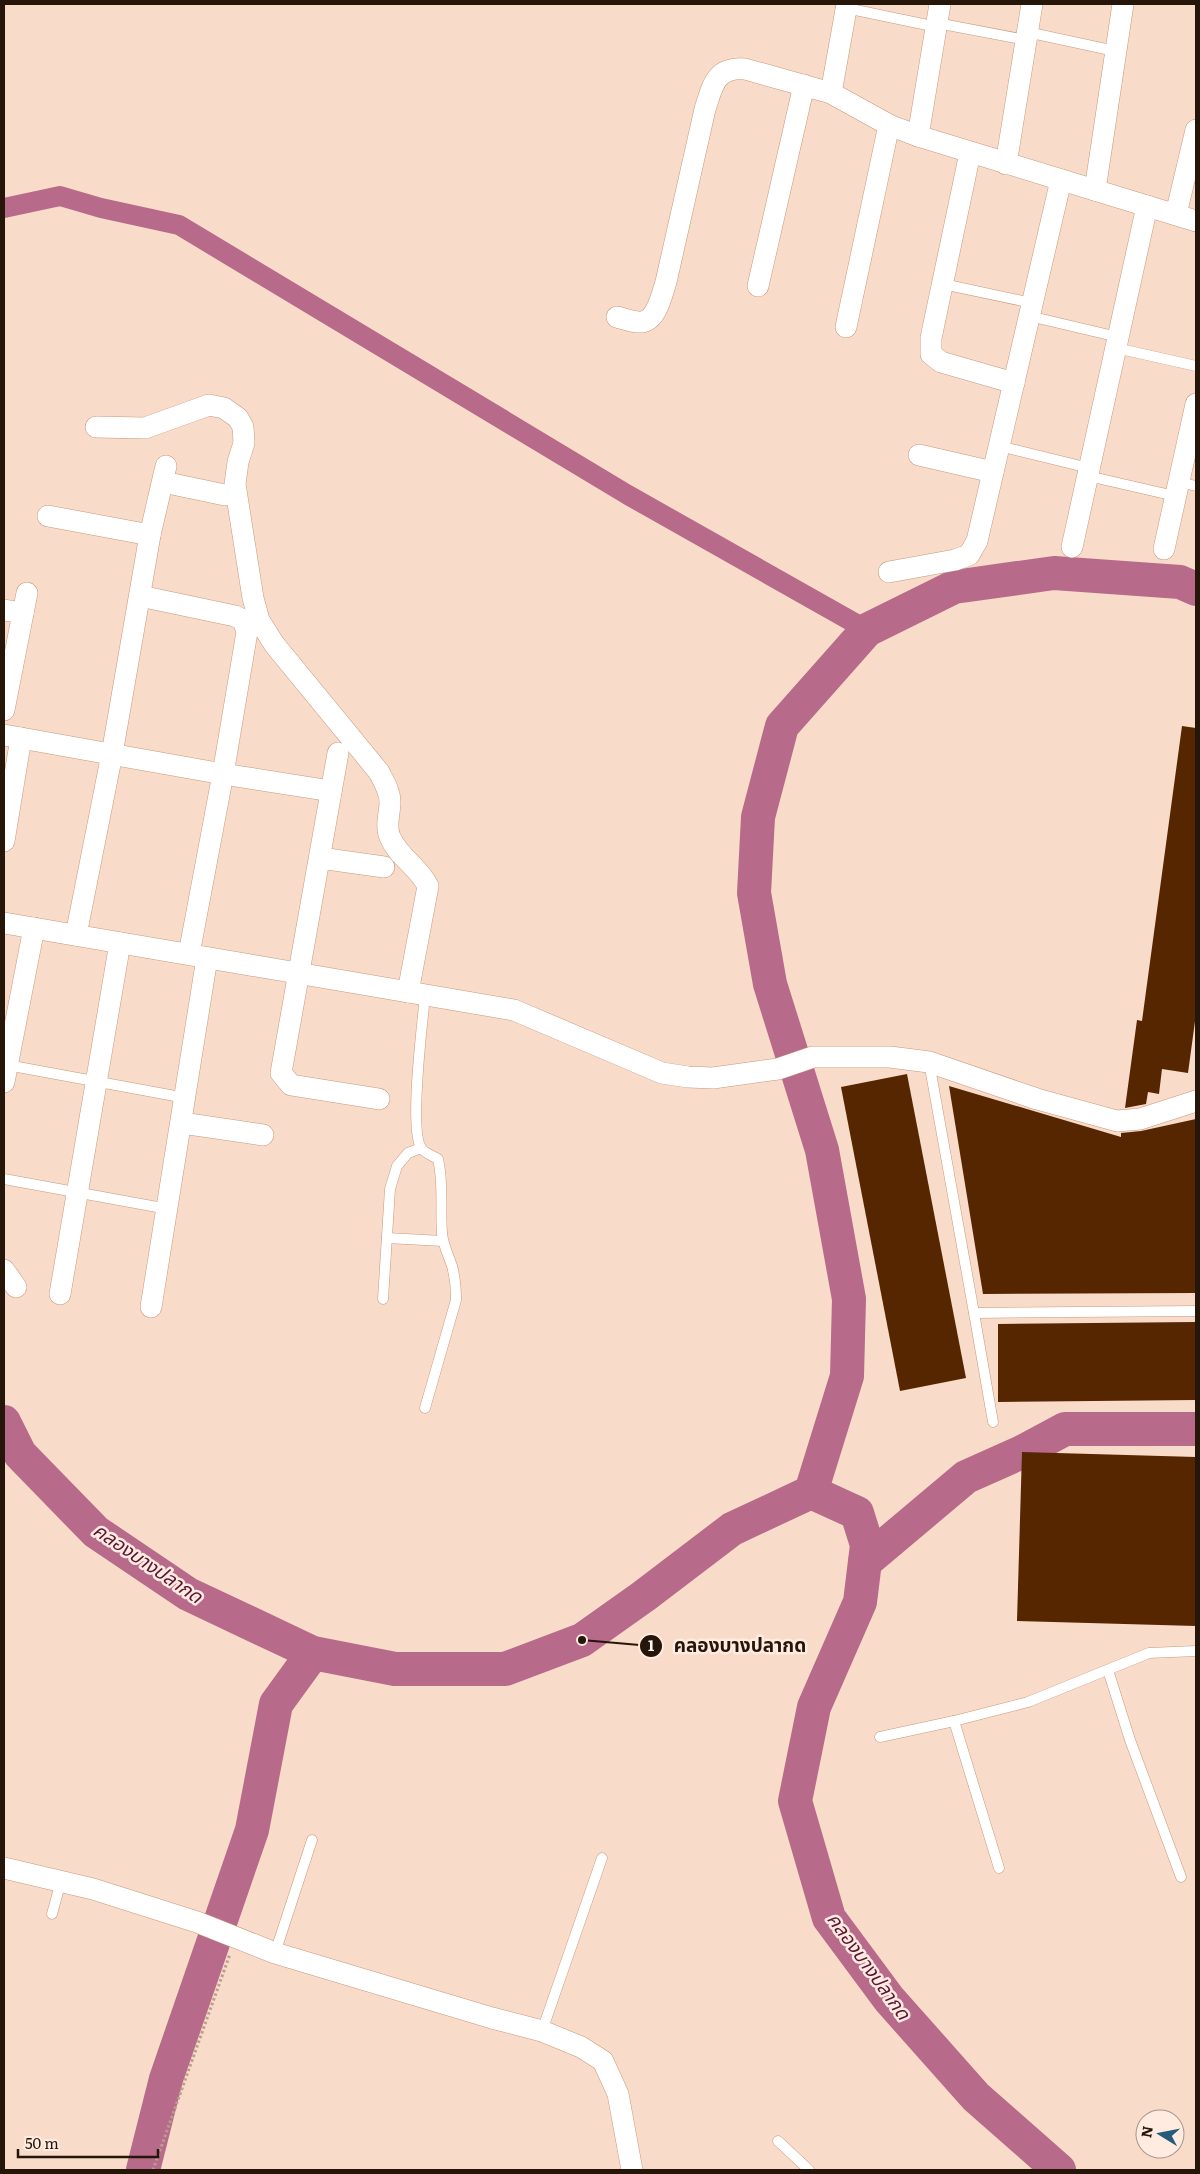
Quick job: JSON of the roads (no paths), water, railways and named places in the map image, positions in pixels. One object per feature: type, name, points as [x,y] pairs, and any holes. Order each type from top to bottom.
[{"type":"street","points":[[1006,164],[1032,4]]},
{"type":"street","points":[[1095,190],[1123,4]]},
{"type":"street","points":[[831,93],[846,6]]},
{"type":"street","points":[[918,136],[938,18]]},
{"type":"street","points":[[618,317],[640,323],[649,320],[658,306],[666,282],[705,109],[712,86],[722,72],[734,68],[745,68],[831,93],[889,125],[918,136],[1196,221]]},
{"type":"street","points":[[758,286],[804,85]]},
{"type":"street","points":[[846,327],[889,125]]},
{"type":"street","points":[[1176,214],[1196,130]]},
{"type":"street","points":[[970,152],[932,338],[931,354],[941,362],[1014,383]]},
{"type":"street","points":[[889,572],[955,560],[969,555],[977,541],[1060,180]]},
{"type":"street","points":[[1072,547],[1147,206]]},
{"type":"street","points":[[1164,549],[1183,488],[1196,404]]},
{"type":"street","points":[[96,427],[145,428],[210,405],[224,408],[238,418],[243,427],[244,443],[238,462],[235,484],[253,598],[260,620],[274,644],[379,772],[387,788],[390,801],[389,835],[398,852],[422,873],[428,886],[416,993]]},
{"type":"street","points":[[919,455],[993,472]]},
{"type":"street","points":[[76,935],[112,754],[150,536],[164,474],[226,495]]},
{"type":"street","points":[[48,516],[150,536]]},
{"type":"street","points":[[140,596],[235,616],[243,620],[247,632],[224,774],[198,956],[186,1098],[151,1307]]},
{"type":"street","points":[[4,710],[18,605]]},
{"type":"street","points":[[4,841],[13,737],[331,791]]},
{"type":"street","points":[[338,753],[281,1073],[292,1085],[379,1099]]},
{"type":"street","points":[[320,858],[384,867]]},
{"type":"street","points":[[4,923],[514,1010],[662,1073],[688,1077],[713,1078],[778,1069],[813,1057],[890,1056],[929,1062],[1037,1099],[1117,1120],[1140,1119],[1196,1101]]},
{"type":"street","points":[[5,1073],[9,1021],[34,928]]},
{"type":"street","points":[[60,1294],[120,943]]},
{"type":"street","points":[[182,1123],[262,1135]]},
{"type":"street","points":[[4,1270],[16,1287]]},
{"type":"street","points":[[4,1868],[93,1889],[196,1922],[275,1953],[492,2018],[542,2031],[581,2047],[603,2061],[618,2094],[632,2170]]},
{"type":"lane","points":[[846,6],[938,18],[1115,51]]},
{"type":"lane","points":[[943,284],[1031,310],[1117,342],[1196,366]]},
{"type":"lane","points":[[999,446],[1088,472],[1183,488]]},
{"type":"lane","points":[[416,993],[416,1134],[421,1148],[438,1160],[442,1174],[443,1241],[456,1284],[456,1300],[425,1408]]},
{"type":"lane","points":[[929,1062],[993,1422]]},
{"type":"lane","points":[[5,1073],[96,1081],[186,1098]]},
{"type":"lane","points":[[383,1298],[390,1189],[397,1166],[408,1153],[421,1148]]},
{"type":"lane","points":[[4,1179],[78,1191],[168,1209]]},
{"type":"lane","points":[[387,1238],[443,1241]]},
{"type":"lane","points":[[974,1313],[1196,1311]]},
{"type":"lane","points":[[880,1737],[1028,1702],[1149,1653],[1196,1651]]},
{"type":"lane","points":[[1108,1670],[1130,1740],[1181,1877]]},
{"type":"lane","points":[[954,1721],[999,1868]]},
{"type":"lane","points":[[275,1953],[312,1840]]},
{"type":"lane","points":[[542,2031],[602,1858]]},
{"type":"lane","points":[[52,1914],[61,1881]]},
{"type":"lane","points":[[778,2142],[809,2170]]},
{"type":"waterway","points":[[4,208],[60,196],[101,208],[179,225],[628,495],[867,630]]},
{"type":"waterway","points":[[811,1492],[847,1376],[849,1299],[822,1150],[770,984],[754,893],[758,817],[782,726],[867,630],[954,587],[1054,573],[1180,582],[1196,589]]},
{"type":"waterway","name":"คลองบางปลากด","points":[[4,1422],[20,1454],[96,1532],[188,1594],[313,1653],[395,1669],[505,1669],[582,1640],[644,1596],[732,1529],[811,1492],[857,1513],[867,1545],[860,1602],[814,1707],[795,1801],[829,1918],[889,1999],[976,2097],[1059,2170]]},
{"type":"waterway","points":[[865,1562],[966,1477],[1022,1452],[1065,1429],[1196,1429]]},
{"type":"waterway","points":[[143,2170],[166,2079],[252,1830],[276,1704],[313,1653]]},
{"type":"place","name":"คลองบางปลากด","points":[[582,1640]]}]
